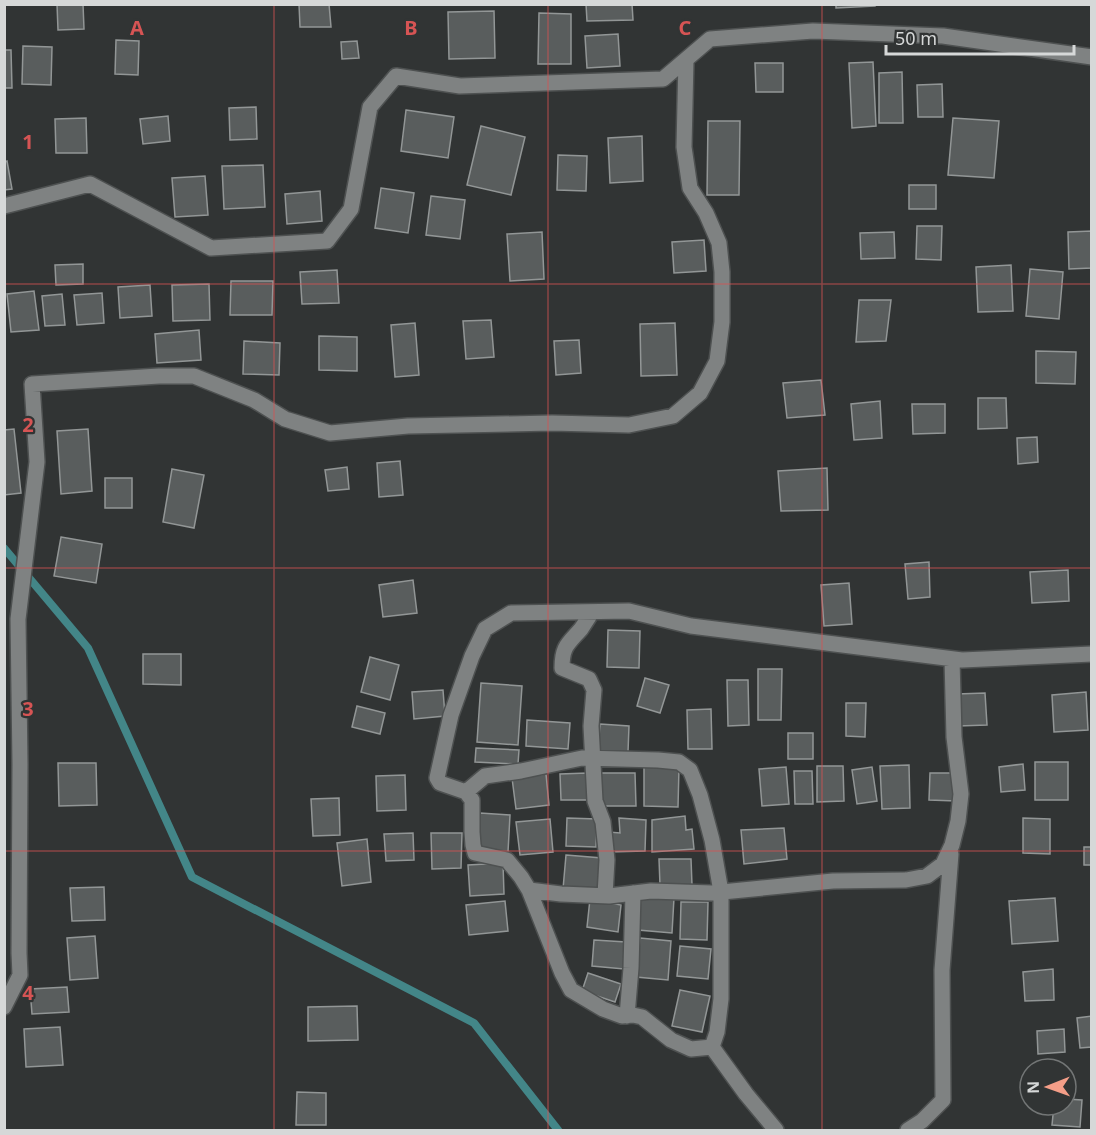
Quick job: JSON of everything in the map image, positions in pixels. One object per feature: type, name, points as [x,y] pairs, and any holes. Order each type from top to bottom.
[{"type":"street","points":[[4,206],[90,184],[211,248],[327,241],[351,209],[370,107],[396,76],[460,86],[663,79],[710,39],[813,31],[943,36],[1092,57]]},
{"type":"street","points":[[4,1006],[20,975],[18,619],[37,462],[32,384],[194,376],[254,400],[285,419],[330,434],[408,426],[552,423],[629,425],[673,416],[700,393],[717,361],[722,322],[722,272],[719,243],[706,213],[690,188],[684,147],[686,60]]},
{"type":"street","points":[[712,1047],[691,1049],[671,1040],[642,1017],[622,1016],[603,1009],[571,990],[529,890],[521,877],[507,860],[475,853],[472,800],[466,792],[440,783],[437,778],[451,715],[472,656],[485,629],[511,613],[629,611],[691,626],[962,660],[1092,654]]},
{"type":"street","points":[[592,612],[567,642],[562,657],[562,668],[589,680],[594,690],[591,726],[592,759],[595,801],[603,822],[607,860],[605,895]]},
{"type":"street","points":[[908,1131],[943,1100],[942,970],[952,845],[961,794],[954,737],[952,659]]},
{"type":"street","points":[[466,792],[485,776],[582,758],[679,762],[690,770],[700,795],[712,840],[721,892],[721,999],[717,1032],[712,1047]]},
{"type":"street","points":[[529,890],[561,894],[605,895],[651,891],[721,892],[832,880],[906,880],[927,876],[943,864],[952,845]]},
{"type":"street","points":[[627,1016],[633,893]]},
{"type":"street","points":[[712,1047],[746,1094],[777,1131]]},
{"type":"building","points":[[57,4],[83,4],[84,29],[58,30]]},
{"type":"building","points":[[299,4],[329,4],[331,27],[300,27]]},
{"type":"building","points":[[586,4],[632,4],[633,20],[587,21]]},
{"type":"building","points":[[836,4],[875,4],[875,6],[836,8]]},
{"type":"building","points":[[494,11],[495,58],[449,59],[448,12]]},
{"type":"building","points":[[539,13],[571,14],[571,64],[538,64]]},
{"type":"building","points":[[618,34],[620,66],[587,68],[585,36]]},
{"type":"building","points":[[116,40],[139,41],[138,75],[115,74]]},
{"type":"building","points":[[357,41],[359,58],[342,59],[341,42]]},
{"type":"building","points":[[23,46],[52,47],[51,85],[22,84]]},
{"type":"building","points":[[4,50],[11,50],[12,88],[4,88]]},
{"type":"building","points":[[873,62],[876,126],[852,128],[849,63]]},
{"type":"building","points":[[755,63],[783,63],[783,92],[756,92]]},
{"type":"building","points":[[902,72],[903,123],[879,123],[879,73]]},
{"type":"building","points":[[942,84],[943,117],[918,117],[917,85]]},
{"type":"building","points":[[256,107],[257,139],[230,140],[229,108]]},
{"type":"building","points":[[406,110],[454,117],[448,158],[401,151]]},
{"type":"building","points":[[168,116],[170,141],[143,144],[140,119]]},
{"type":"building","points":[[86,118],[87,153],[56,153],[55,119]]},
{"type":"building","points":[[953,118],[999,121],[994,178],[948,175]]},
{"type":"building","points":[[708,121],[740,121],[739,195],[707,195]]},
{"type":"building","points":[[481,126],[525,137],[511,195],[467,185]]},
{"type":"building","points":[[642,136],[643,181],[610,183],[608,138]]},
{"type":"building","points":[[558,155],[587,156],[586,191],[557,190]]},
{"type":"building","points":[[7,161],[12,189],[4,190],[4,162]]},
{"type":"building","points":[[263,165],[265,207],[224,209],[222,166]]},
{"type":"building","points":[[205,176],[208,215],[175,217],[172,178]]},
{"type":"building","points":[[909,185],[936,185],[936,209],[909,209]]},
{"type":"building","points":[[381,188],[414,193],[408,233],[375,228]]},
{"type":"building","points":[[320,191],[322,221],[287,224],[285,194]]},
{"type":"building","points":[[431,196],[465,200],[460,239],[426,235]]},
{"type":"building","points":[[917,226],[942,226],[941,260],[916,259]]},
{"type":"building","points":[[1092,231],[1092,268],[1069,269],[1068,232]]},
{"type":"building","points":[[542,232],[544,279],[510,281],[507,234]]},
{"type":"building","points":[[894,232],[895,258],[861,259],[860,233]]},
{"type":"building","points":[[704,240],[706,271],[674,273],[672,242]]},
{"type":"building","points":[[83,264],[83,284],[56,285],[55,265]]},
{"type":"building","points":[[1011,265],[1013,311],[978,312],[976,267]]},
{"type":"building","points":[[1030,269],[1063,272],[1059,319],[1026,316]]},
{"type":"building","points":[[337,270],[339,303],[302,304],[300,272]]},
{"type":"building","points":[[231,281],[273,281],[272,315],[230,315]]},
{"type":"building","points":[[209,284],[210,320],[173,321],[172,285]]},
{"type":"building","points":[[150,285],[152,316],[120,318],[118,287]]},
{"type":"building","points":[[34,291],[39,330],[11,332],[7,294]]},
{"type":"building","points":[[102,293],[104,323],[77,325],[74,295]]},
{"type":"building","points":[[62,294],[65,325],[45,326],[42,296]]},
{"type":"building","points":[[859,300],[891,300],[886,341],[856,342]]},
{"type":"building","points":[[491,320],[494,357],[466,359],[463,321]]},
{"type":"building","points":[[415,323],[419,375],[395,377],[391,325]]},
{"type":"building","points":[[675,323],[677,375],[641,376],[640,324]]},
{"type":"building","points":[[199,330],[201,360],[157,363],[155,334]]},
{"type":"building","points":[[319,336],[357,337],[357,371],[319,370]]},
{"type":"building","points":[[579,340],[581,373],[556,375],[554,341]]},
{"type":"building","points":[[244,341],[280,343],[279,375],[243,374]]},
{"type":"building","points":[[1036,351],[1076,352],[1075,384],[1036,383]]},
{"type":"building","points":[[821,380],[825,415],[787,418],[783,383]]},
{"type":"building","points":[[978,398],[1006,398],[1007,428],[978,429]]},
{"type":"building","points":[[880,401],[882,438],[854,440],[851,404]]},
{"type":"building","points":[[912,404],[945,404],[945,433],[913,434]]},
{"type":"building","points":[[14,429],[21,493],[4,495],[4,430]]},
{"type":"building","points":[[88,429],[92,491],[61,494],[57,431]]},
{"type":"building","points":[[1037,437],[1038,462],[1018,464],[1017,438]]},
{"type":"building","points":[[400,461],[403,495],[379,497],[377,463]]},
{"type":"building","points":[[347,467],[349,489],[328,491],[325,470]]},
{"type":"building","points":[[827,468],[828,510],[781,511],[778,471]]},
{"type":"building","points":[[172,469],[204,475],[194,528],[163,522]]},
{"type":"building","points":[[105,478],[132,478],[132,508],[105,508]]},
{"type":"building","points":[[61,537],[102,544],[96,583],[54,576]]},
{"type":"building","points":[[929,562],[930,597],[908,599],[905,564]]},
{"type":"building","points":[[1068,570],[1069,601],[1032,603],[1030,572]]},
{"type":"building","points":[[413,580],[417,613],[383,617],[379,585]]},
{"type":"building","points":[[849,583],[852,624],[824,626],[821,585]]},
{"type":"building","points":[[608,630],[640,631],[639,668],[607,667]]},
{"type":"building","points":[[143,654],[181,654],[181,685],[143,684]]},
{"type":"building","points":[[370,657],[399,665],[390,700],[361,692]]},
{"type":"building","points":[[758,669],[782,669],[781,720],[758,720]]},
{"type":"building","points":[[645,678],[669,685],[660,713],[637,706]]},
{"type":"building","points":[[727,680],[748,680],[749,725],[728,726]]},
{"type":"building","points":[[481,683],[522,686],[518,745],[477,742]]},
{"type":"building","points":[[443,690],[445,716],[414,719],[412,692]]},
{"type":"building","points":[[1086,692],[1088,730],[1054,732],[1052,695]]},
{"type":"building","points":[[985,693],[987,725],[958,726],[957,694]]},
{"type":"building","points":[[846,703],[866,703],[865,737],[846,736]]},
{"type":"building","points":[[357,706],[385,713],[380,734],[352,727]]},
{"type":"building","points":[[711,709],[712,749],[688,749],[687,710]]},
{"type":"building","points":[[527,720],[570,723],[568,749],[526,746]]},
{"type":"building","points":[[600,724],[629,726],[628,752],[598,751]]},
{"type":"building","points":[[788,733],[813,733],[813,759],[788,759]]},
{"type":"building","points":[[476,748],[519,750],[518,764],[475,762]]},
{"type":"building","points":[[1035,762],[1068,762],[1068,800],[1035,800]]},
{"type":"building","points":[[58,763],[96,763],[97,805],[59,806]]},
{"type":"building","points":[[1023,764],[1025,790],[1001,792],[999,767]]},
{"type":"building","points":[[909,765],[910,808],[882,809],[880,766]]},
{"type":"building","points":[[644,766],[679,768],[678,807],[644,806]]},
{"type":"building","points":[[817,766],[843,766],[844,801],[817,802]]},
{"type":"building","points":[[786,767],[789,804],[762,806],[759,769]]},
{"type":"building","points":[[872,767],[877,801],[857,804],[852,770]]},
{"type":"building","points":[[794,771],[812,771],[813,804],[795,804]]},
{"type":"building","points":[[587,773],[587,800],[561,800],[560,774]]},
{"type":"building","points":[[601,773],[635,773],[636,806],[601,806]]},
{"type":"building","points":[[930,773],[956,773],[956,801],[929,800]]},
{"type":"building","points":[[546,774],[549,805],[516,809],[512,778]]},
{"type":"building","points":[[405,775],[406,810],[377,811],[376,776]]},
{"type":"building","points":[[339,798],[340,835],[313,836],[311,799]]},
{"type":"building","points":[[480,813],[510,815],[508,852],[478,850]]},
{"type":"building","points":[[685,816],[686,830],[692,829],[694,849],[652,852],[652,820]]},
{"type":"building","points":[[567,818],[597,819],[596,847],[566,846]]},
{"type":"building","points":[[619,818],[646,820],[645,851],[609,852],[609,832],[620,833]]},
{"type":"building","points":[[1023,818],[1050,819],[1050,854],[1023,853]]},
{"type":"building","points":[[550,819],[553,852],[520,855],[516,822]]},
{"type":"building","points":[[784,828],[787,859],[744,864],[741,830]]},
{"type":"building","points":[[413,833],[414,860],[386,861],[384,834]]},
{"type":"building","points":[[431,833],[462,833],[461,868],[432,869]]},
{"type":"building","points":[[367,839],[371,882],[342,886],[337,843]]},
{"type":"building","points":[[1084,847],[1092,847],[1092,865],[1084,865]]},
{"type":"building","points":[[566,855],[602,858],[600,892],[563,889]]},
{"type":"building","points":[[659,859],[691,859],[692,885],[660,885]]},
{"type":"building","points":[[503,863],[504,894],[470,896],[468,865]]},
{"type":"building","points":[[104,887],[105,920],[72,921],[70,888]]},
{"type":"building","points":[[641,896],[674,898],[672,933],[638,930]]},
{"type":"building","points":[[1055,898],[1058,941],[1012,944],[1009,901]]},
{"type":"building","points":[[590,899],[621,905],[618,932],[587,927]]},
{"type":"building","points":[[505,901],[508,931],[469,935],[466,905]]},
{"type":"building","points":[[681,902],[708,902],[707,940],[680,939]]},
{"type":"building","points":[[95,936],[98,978],[70,980],[67,938]]},
{"type":"building","points":[[640,938],[671,941],[668,980],[636,977]]},
{"type":"building","points":[[594,940],[626,942],[624,969],[592,966]]},
{"type":"building","points":[[680,946],[711,949],[708,979],[677,976]]},
{"type":"building","points":[[1053,969],[1054,1000],[1025,1001],[1023,972]]},
{"type":"building","points":[[588,973],[621,984],[615,1002],[582,991]]},
{"type":"building","points":[[67,987],[69,1012],[32,1014],[30,989]]},
{"type":"building","points":[[680,990],[710,996],[702,1032],[672,1026]]},
{"type":"building","points":[[357,1006],[358,1040],[308,1041],[308,1007]]},
{"type":"building","points":[[1092,1016],[1092,1047],[1080,1048],[1077,1018]]},
{"type":"building","points":[[60,1027],[63,1065],[26,1067],[24,1029]]},
{"type":"building","points":[[1064,1029],[1065,1052],[1038,1054],[1037,1031]]},
{"type":"building","points":[[297,1092],[326,1093],[326,1125],[296,1125]]},
{"type":"building","points":[[1078,1100],[1082,1100],[1080,1127],[1052,1125],[1053,1117],[1078,1117]]},
{"type":"waterway","points":[[4,548],[88,648],[192,877],[474,1023],[558,1130]]}]
